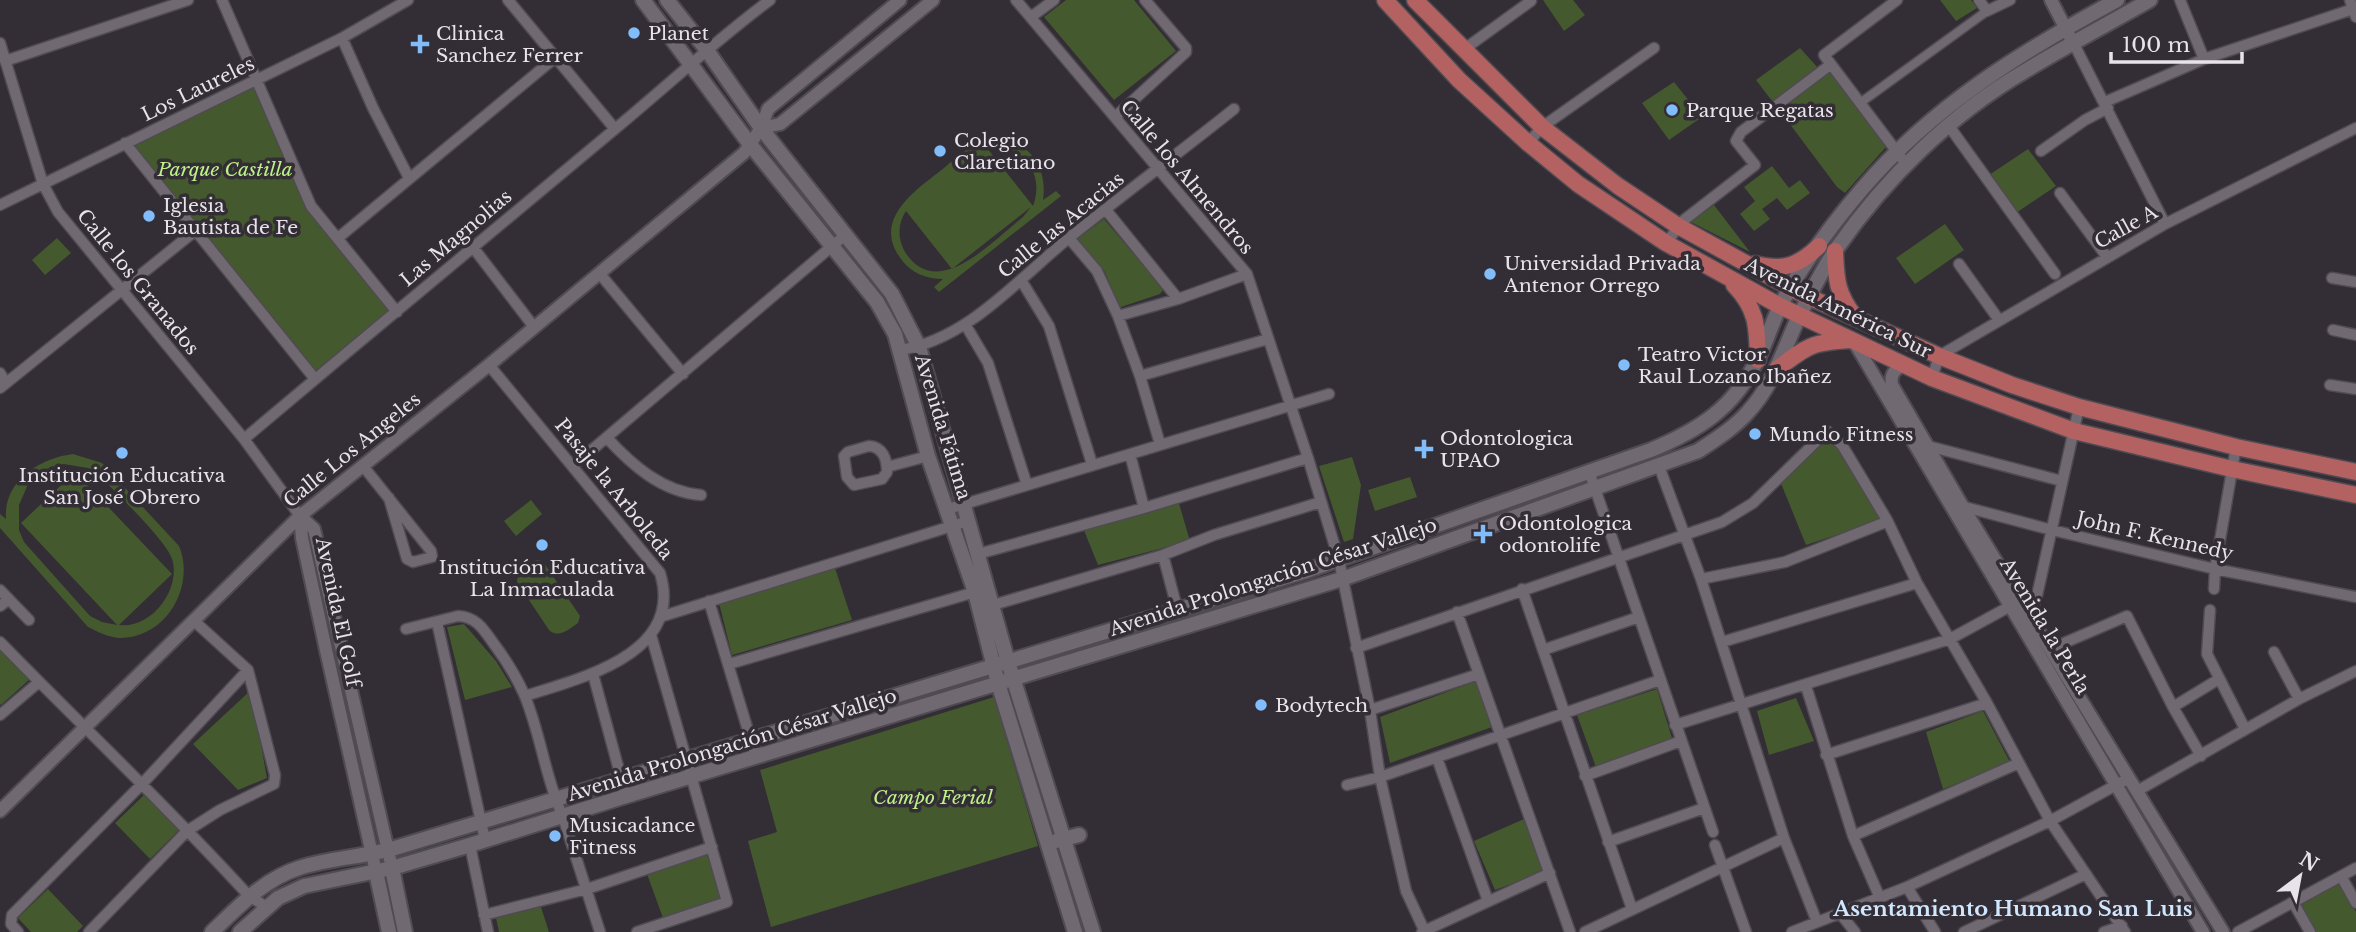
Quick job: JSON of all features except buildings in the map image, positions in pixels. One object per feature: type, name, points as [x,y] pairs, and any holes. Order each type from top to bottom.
[{"type":"main road","name":"Avenida Fátima","points":[[643,0],[749,143],[892,294],[919,347],[964,505],[961,523],[975,592],[1001,664],[1013,678],[1093,932]]},
{"type":"main road","name":"Avenida Fátima","points":[[667,0],[706,49],[839,240],[895,334],[928,456],[948,509],[961,523],[978,554],[993,605],[1001,664],[999,683],[1075,932]]},
{"type":"main road","name":"Avenida América Sur","points":[[1385,0],[1459,80],[1578,184],[1666,243],[1780,306],[1932,378],[2074,431],[2356,495]]},
{"type":"main road","name":"Avenida Prolongación César Vallejo","points":[[240,932],[289,891],[304,886],[376,872],[470,845],[1342,579],[1698,451],[1748,412],[1777,369],[1809,297],[1835,251],[1930,121],[2002,66],[2117,0]]},
{"type":"main road","name":"Avenida Prolongación César Vallejo","points":[[212,932],[249,896],[268,882],[300,867],[388,850],[1309,570],[1685,436],[1728,404],[1744,384],[1758,360],[1790,287],[1861,190],[2023,71],[2150,0]]},
{"type":"main road","name":"Avenida América Sur","points":[[1419,1],[1463,50],[1542,127],[1618,186],[1678,226],[1809,297],[1939,356],[2079,407],[2236,447],[2356,472]]},
{"type":"main road","points":[[1737,260],[1768,267],[1797,264],[1819,246]]},
{"type":"main road","points":[[1835,251],[1837,286],[1846,305],[1857,319]]},
{"type":"main road","points":[[1722,274],[1751,306],[1757,326],[1758,360],[1777,369],[1803,348],[1819,341],[1853,340]]},
{"type":"main road","points":[[1282,597],[1283,584],[1306,576],[1309,570]]},
{"type":"main road","points":[[1252,586],[1260,594],[1255,605]]},
{"type":"main road","points":[[1059,646],[1056,651],[1057,659],[1063,663]]},
{"type":"main road","points":[[1048,844],[1079,835]]},
{"type":"main road","name":"Avenida El Golf","points":[[392,868],[405,932]]},
{"type":"main road","name":"Avenida El Golf","points":[[376,872],[389,932]]},
{"type":"street","points":[[5,61],[188,0]]},
{"type":"street","points":[[222,0],[311,206],[397,312]]},
{"type":"street","points":[[508,0],[615,129]]},
{"type":"street","name":"Calle Los Angeles","points":[[0,811],[300,516],[489,365],[744,153],[761,128],[768,109],[900,0]]},
{"type":"street","points":[[761,128],[780,124],[933,0]]},
{"type":"street","name":"Calle los Almendros","points":[[1016,0],[1247,274],[1339,560],[1370,710],[1380,777],[1406,891],[1424,932]]},
{"type":"street","points":[[1031,18],[1054,0]]},
{"type":"street","points":[[1115,117],[1186,52],[1186,48],[1145,0]]},
{"type":"street","points":[[1666,243],[1678,226],[1755,165],[1736,141],[1741,131],[1897,0]]},
{"type":"street","points":[[1979,0],[1987,11]]},
{"type":"street","points":[[1860,103],[1987,11],[2010,0]]},
{"type":"street","points":[[2052,0],[2165,224]]},
{"type":"street","points":[[2180,0],[2204,59]]},
{"type":"street","name":"Los Laureles","points":[[0,205],[342,38],[406,1]]},
{"type":"street","name":"Las Magnolias","points":[[244,439],[615,129],[706,49],[767,1]]},
{"type":"street","points":[[1463,50],[1531,1]]},
{"type":"street","points":[[2041,151],[2106,105],[2204,59],[2353,8]]},
{"type":"street","points":[[888,10],[901,27]]},
{"type":"street","points":[[342,38],[373,108],[409,178]]},
{"type":"street","name":"Calle los Granados","points":[[0,43],[43,184],[58,212],[244,439],[300,516]]},
{"type":"street","points":[[1528,143],[1542,127],[1654,48]]},
{"type":"street","points":[[338,237],[556,57]]},
{"type":"street","points":[[1827,60],[1902,158]]},
{"type":"street","name":"Calle las Acacias","points":[[900,350],[919,347],[965,324],[1069,238],[1234,109]]},
{"type":"street","points":[[1949,126],[2055,274]]},
{"type":"street","name":"Calle A","points":[[1939,356],[2165,224],[2356,128]]},
{"type":"street","points":[[125,143],[315,379]]},
{"type":"street","points":[[2060,193],[2108,257]]},
{"type":"street","points":[[1106,210],[1178,299]]},
{"type":"street","points":[[0,373],[3,386],[195,231]]},
{"type":"street","points":[[1069,238],[1097,271],[1118,316],[1140,376],[1160,444]]},
{"type":"street","points":[[574,465],[839,240]]},
{"type":"street","points":[[472,246],[534,327]]},
{"type":"street","points":[[1959,264],[1999,320]]},
{"type":"street","points":[[600,274],[683,374]]},
{"type":"street","points":[[1118,316],[1178,299],[1247,274]]},
{"type":"street","points":[[2332,278],[2356,282]]},
{"type":"street","points":[[1021,280],[1049,326],[1092,464]]},
{"type":"street","points":[[965,324],[988,363],[1027,485]]},
{"type":"street","points":[[2333,330],[2356,335]]},
{"type":"street","points":[[1140,376],[1268,339]]},
{"type":"street","name":"Avenida la Perla","points":[[1853,340],[1949,501],[2050,649],[2203,932]]},
{"type":"street","points":[[1932,378],[1939,356]]},
{"type":"street","name":"Avenida la Perla","points":[[1904,364],[1894,371],[1892,384],[2122,780],[2137,791],[2223,932]]},
{"type":"street","name":"Pasaje la Arboleda","points":[[489,365],[574,465],[660,573],[665,589],[660,617],[651,635],[626,657],[593,674],[525,696]]},
{"type":"street","points":[[2330,385],[2356,389]]},
{"type":"street","points":[[948,509],[1329,394]]},
{"type":"street","points":[[1675,725],[1950,639],[2019,606],[2033,607],[2079,407]]},
{"type":"street","points":[[1356,648],[1722,522],[1753,503],[1828,431],[1842,445],[1886,522],[1917,583],[1987,703],[2050,821],[2123,929],[2104,932]]},
{"type":"street","points":[[607,438],[631,462],[669,488],[701,495]]},
{"type":"street","points":[[874,446],[882,451],[887,467],[882,479],[855,485],[847,477],[843,460],[848,452],[874,446]]},
{"type":"street","points":[[1928,446],[2062,481]]},
{"type":"street","points":[[2214,589],[2236,447]]},
{"type":"street","points":[[1130,454],[1144,508]]},
{"type":"street","points":[[887,467],[928,456]]},
{"type":"street","points":[[978,554],[1144,508],[1308,458]]},
{"type":"street","points":[[363,466],[389,498],[431,551],[432,557],[413,562],[407,559],[389,498]]},
{"type":"street","points":[[1659,466],[1701,579],[1784,838],[1817,922]]},
{"type":"street","points":[[1589,471],[1713,832]]},
{"type":"street","name":"John F. Kennedy","points":[[1949,501],[2052,530],[2215,569],[2356,597]]},
{"type":"street","points":[[993,605],[1163,555],[1214,535],[1321,502]]},
{"type":"street","name":"Avenida El Golf","points":[[300,516],[314,529],[392,868]]},
{"type":"street","name":"Avenida El Golf","points":[[300,516],[302,538],[376,872]]},
{"type":"street","points":[[1701,579],[1785,562],[1886,522]]},
{"type":"street","points":[[660,617],[961,523]]},
{"type":"street","points":[[1163,555],[1177,608]]},
{"type":"street","points":[[1722,642],[1917,583]]},
{"type":"street","points":[[1522,589],[1632,909]]},
{"type":"street","points":[[0,590],[29,620]]},
{"type":"street","points":[[729,664],[975,592]]},
{"type":"street","points":[[0,606],[9,599]]},
{"type":"street","points":[[709,601],[756,757]]},
{"type":"street","points":[[2210,610],[2207,654],[2245,729]]},
{"type":"street","points":[[1457,612],[1570,932]]},
{"type":"street","points":[[407,629],[458,616],[466,617],[478,622],[510,665],[525,696],[555,800],[600,932]]},
{"type":"street","points":[[2050,649],[2127,616],[2173,708],[2201,756]]},
{"type":"street","points":[[1543,650],[1639,617]]},
{"type":"street","points":[[89,932],[187,831],[220,810],[274,784],[275,775],[248,670],[193,620]]},
{"type":"street","points":[[437,622],[485,840]]},
{"type":"street","points":[[637,932],[727,902],[651,635]]},
{"type":"street","points":[[0,642],[249,896],[267,907]]},
{"type":"street","points":[[326,650],[342,645]]},
{"type":"street","points":[[2274,652],[2299,699]]},
{"type":"street","points":[[18,932],[11,924],[12,915],[142,784],[248,670]]},
{"type":"street","points":[[2137,791],[2299,699],[2356,671]]},
{"type":"street","points":[[593,674],[626,796]]},
{"type":"street","points":[[1370,710],[1479,674]]},
{"type":"street","points":[[2173,708],[2219,679]]},
{"type":"street","points":[[1347,785],[1437,758],[1660,680]]},
{"type":"street","points":[[0,714],[39,682]]},
{"type":"street","points":[[1806,686],[1853,836],[1880,898]]},
{"type":"street","points":[[1826,755],[1987,703]]},
{"type":"street","points":[[1585,776],[1681,741]]},
{"type":"street","points":[[1437,758],[1488,901]]},
{"type":"street","points":[[1853,836],[2020,763]]},
{"type":"street","points":[[1792,932],[1804,930],[1839,912],[1907,887],[2050,821],[2122,780]]},
{"type":"street","points":[[1608,842],[1704,808]]},
{"type":"street","points":[[1585,932],[1784,838]]},
{"type":"street","points":[[470,845],[488,932]]},
{"type":"street","points":[[1716,845],[1746,932]]},
{"type":"street","points":[[484,915],[587,889],[712,847]]},
{"type":"street","points":[[2238,932],[2356,868]]},
{"type":"street","points":[[1424,932],[1550,873]]},
{"type":"street","points":[[1964,932],[2086,874]]},
{"type":"street","points":[[2341,876],[2356,903]]},
{"type":"street","points":[[1907,887],[1935,932]]},
{"type":"street","points":[[2293,902],[2310,932]]},
{"type":"street","points":[[1839,912],[1856,932]]},
{"type":"green space","points":[[1066,0],[1134,0],[1176,51],[1114,100],[1044,17]]},
{"type":"green space","points":[[1543,0],[1573,0],[1585,15],[1564,31]]},
{"type":"green space","points":[[1940,0],[1971,0],[1977,8],[1956,21]]},
{"type":"green space","points":[[1800,48],[1818,68],[1772,101],[1756,80]]},
{"type":"green space","points":[[1830,68],[1886,147],[1845,193],[1837,187],[1777,107]]},
{"type":"green space","name":"Parque Regatas","points":[[1674,82],[1702,117],[1669,140],[1642,103]]},
{"type":"green space","name":"Parque Castilla","points":[[253,85],[308,210],[389,310],[314,372],[131,144]]},
{"type":"green space","points":[[987,140],[1007,141],[1026,150],[1039,166],[1044,188],[1043,200],[1056,191],[1061,196],[939,292],[934,287],[943,279],[919,274],[901,259],[893,245],[891,231],[894,218],[921,186],[967,149]],"holes":[[[987,148],[1007,148],[1024,158],[1036,184],[1033,206]],[[1031,207],[981,252],[955,267]],[[906,211],[951,268],[933,271],[918,266],[905,252],[900,231],[901,220]]]},
{"type":"green space","points":[[2028,149],[2056,186],[2016,213],[1989,175]]},
{"type":"green space","points":[[1772,166],[1789,188],[1800,180],[1810,193],[1787,210],[1777,198],[1762,209],[1770,219],[1754,231],[1740,214],[1755,201],[1744,187]]},
{"type":"green space","points":[[1714,205],[1750,252],[1691,222]]},
{"type":"green space","points":[[1104,219],[1161,286],[1163,290],[1160,294],[1121,307],[1117,303],[1105,272],[1077,239]]},
{"type":"green space","points":[[1945,224],[1964,250],[1915,284],[1896,258]]},
{"type":"green space","points":[[57,238],[71,253],[45,275],[32,260]]},
{"type":"green space","points":[[1824,439],[1838,447],[1882,520],[1806,545],[1780,481]]},
{"type":"green space","points":[[73,454],[102,463],[179,546],[183,561],[180,593],[163,620],[151,630],[136,636],[119,638],[88,627],[0,528],[0,514],[6,519],[7,505],[17,483],[37,466]],"holes":[[[64,464],[88,468],[97,473],[139,516],[172,559],[173,577],[168,595],[152,614],[137,623],[119,625],[172,574],[75,472],[21,523],[117,625],[90,616],[24,542],[19,530],[19,505],[29,482],[51,467]]]},
{"type":"green space","points":[[1352,457],[1361,485],[1353,539],[1344,542],[1319,466]]},
{"type":"green space","points":[[1410,477],[1417,497],[1375,511],[1368,490]]},
{"type":"green space","points":[[531,500],[542,514],[516,536],[504,521]]},
{"type":"green space","points":[[1178,500],[1190,541],[1098,565],[1083,528]]},
{"type":"green space","points":[[533,561],[544,563],[580,616],[578,623],[560,633],[549,630],[517,582],[518,574]]},
{"type":"green space","points":[[834,565],[852,620],[732,655],[718,599]]},
{"type":"green space","points":[[464,624],[496,661],[512,687],[465,700],[447,627]]},
{"type":"green space","points":[[0,648],[30,679],[1,705],[0,704]]},
{"type":"green space","points":[[1476,681],[1492,727],[1390,763],[1380,717]]},
{"type":"green space","points":[[1657,689],[1672,738],[1597,770],[1577,715]]},
{"type":"green space","points":[[251,690],[267,778],[238,790],[193,744]]},
{"type":"green space","name":"Campo Ferial","points":[[994,697],[1038,846],[771,927],[748,841],[777,832],[760,770]]},
{"type":"green space","points":[[1796,698],[1814,741],[1769,755],[1757,711]]},
{"type":"green space","points":[[1983,711],[2010,762],[1943,789],[1926,732]]},
{"type":"green space","points":[[145,794],[179,830],[150,859],[115,823]]},
{"type":"green space","points":[[1524,819],[1543,872],[1495,890],[1474,841]]},
{"type":"green space","points":[[707,854],[720,898],[663,918],[647,874]]},
{"type":"green space","points":[[2339,881],[2356,912],[2356,932],[2316,932],[2298,903]]},
{"type":"green space","points":[[48,889],[83,926],[77,932],[31,932],[18,918]]},
{"type":"green space","points":[[541,907],[549,932],[499,932],[496,918]]},
{"type":"place","name":"Planet","points":[[634,33]]},
{"type":"place","name":"Clinica Sanchez Ferrer","points":[[420,44]]},
{"type":"place","name":"Parque Regatas","points":[[1672,110]]},
{"type":"place","name":"Colegio Claretiano","points":[[940,151]]},
{"type":"place","name":"Iglesia Bautista de Fe","points":[[149,216]]},
{"type":"place","name":"Universidad Privada Antenor Orrego","points":[[1490,274]]},
{"type":"place","name":"Teatro Victor Raul Lozano Ibañez","points":[[1624,365]]},
{"type":"place","name":"Mundo Fitness","points":[[1755,434]]},
{"type":"place","name":"Odontologica UPAO","points":[[1424,449]]},
{"type":"place","name":"Institución Educativa San José Obrero","points":[[122,453]]},
{"type":"place","name":"Odontologica odontolife","points":[[1483,534]]},
{"type":"place","name":"Institución Educativa La Inmaculada","points":[[542,545]]},
{"type":"place","name":"Bodytech","points":[[1261,705]]},
{"type":"place","name":"Musicadance Fitness","points":[[555,836]]},
{"type":"district","name":"Asentamiento Humano San Luis","points":[[2013,909]]}]
